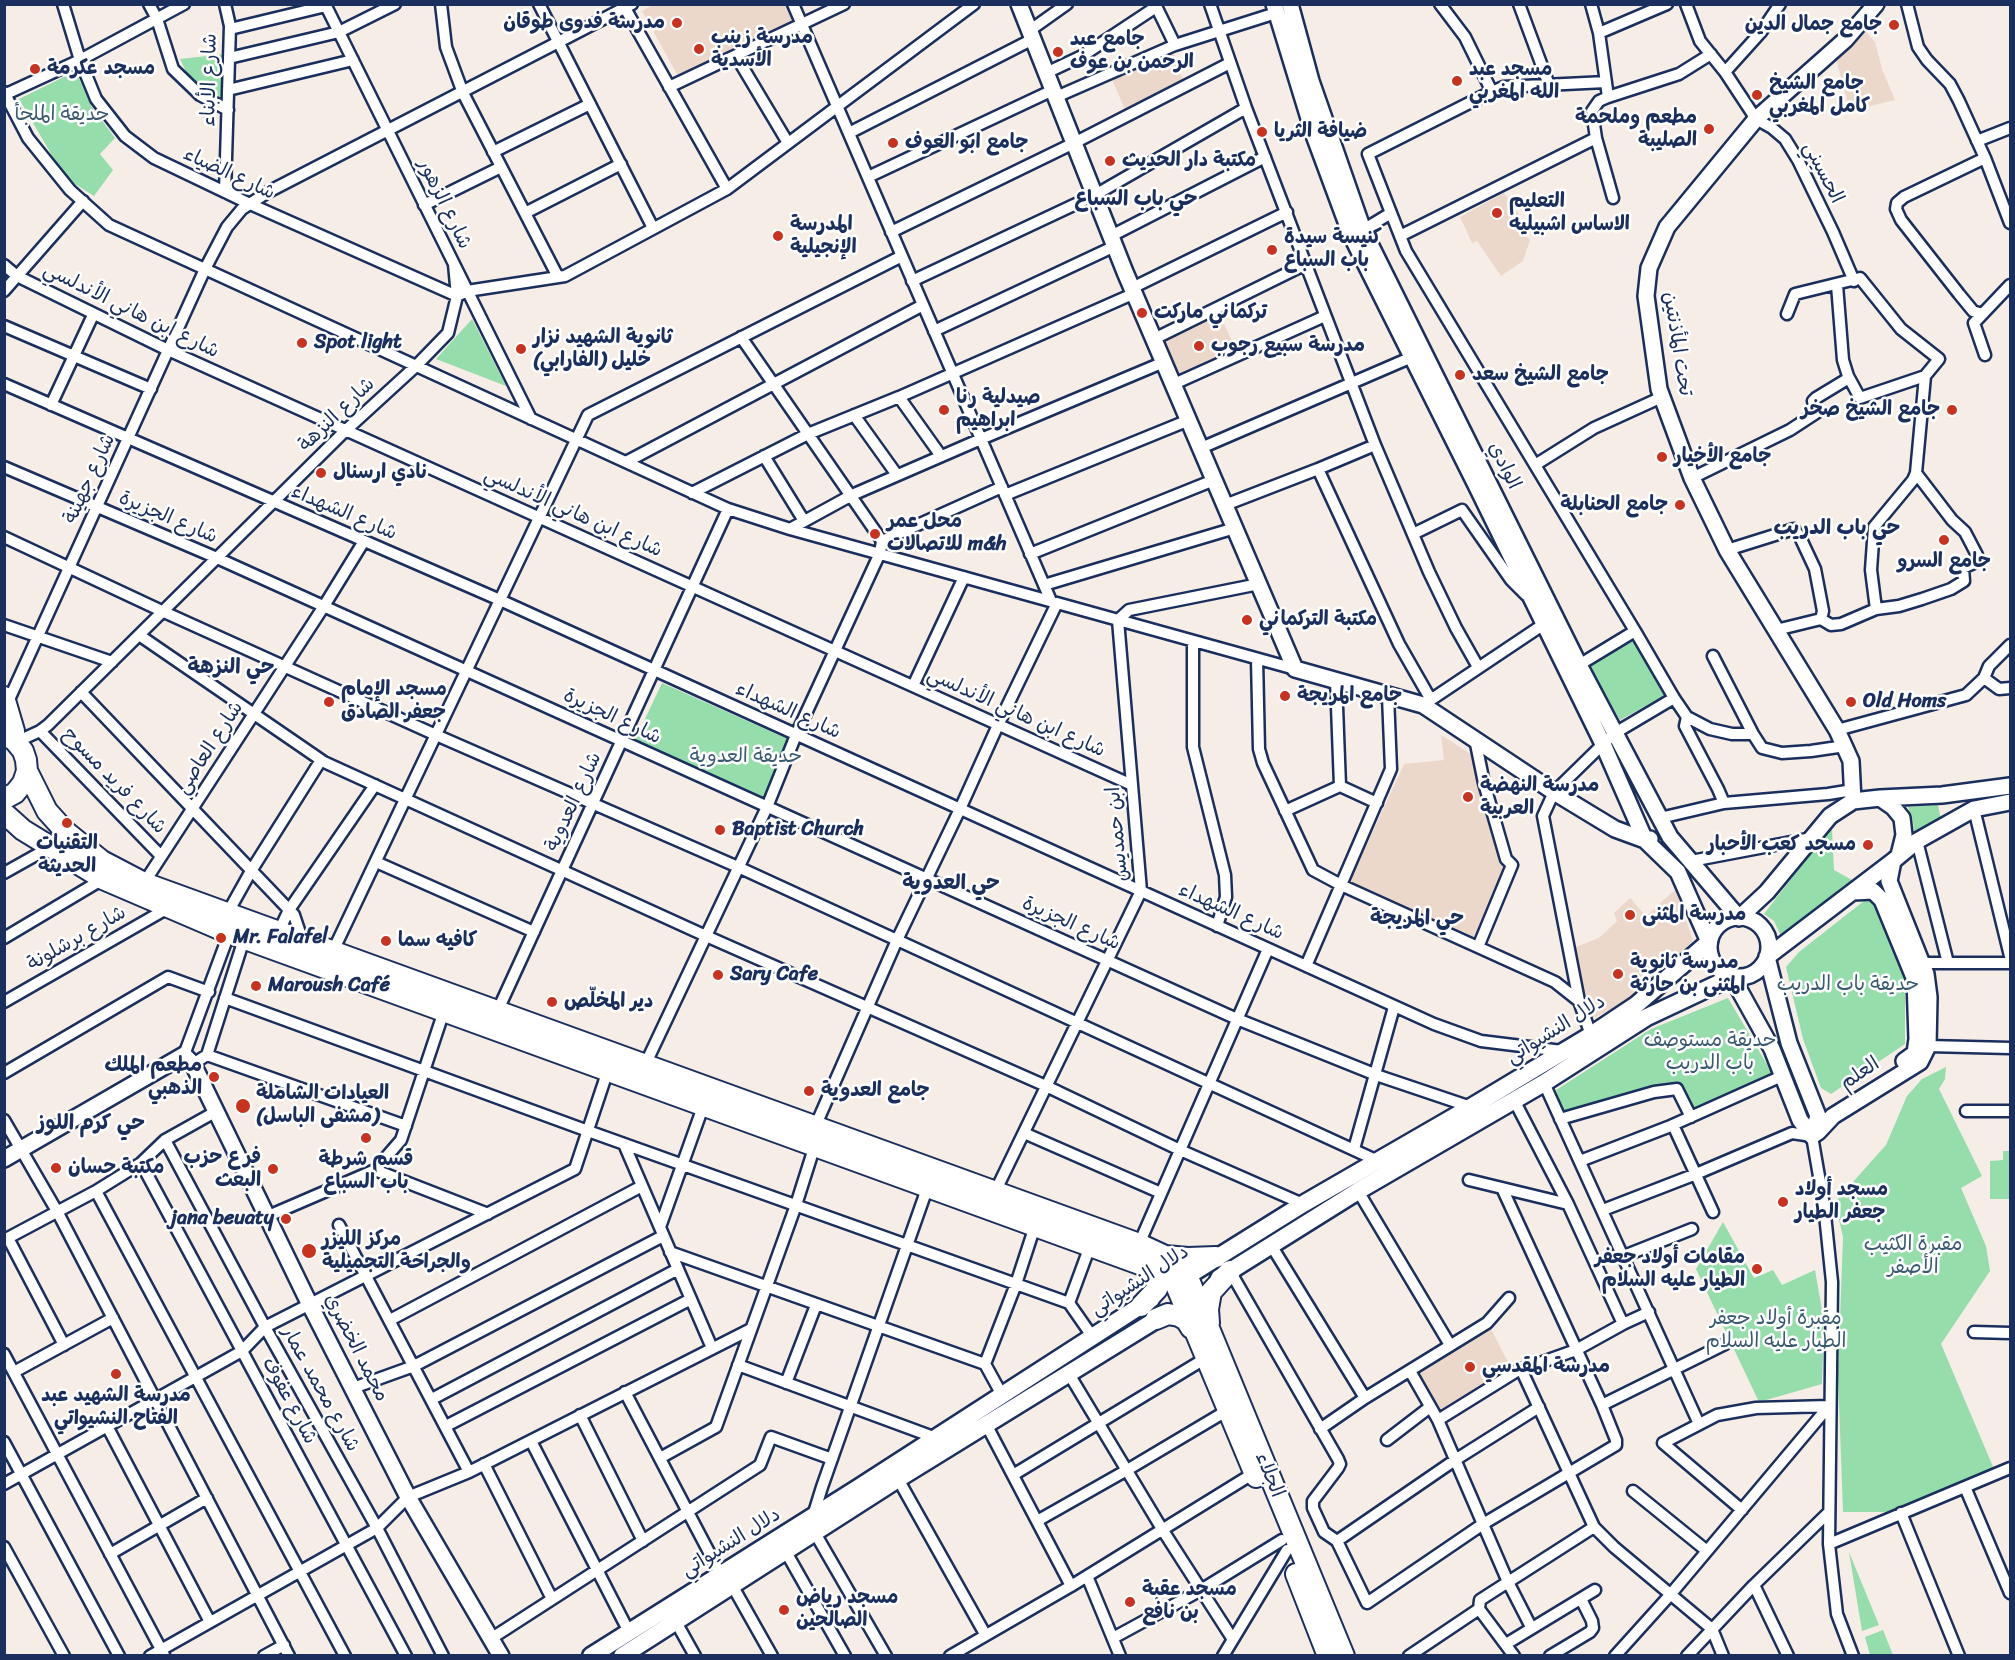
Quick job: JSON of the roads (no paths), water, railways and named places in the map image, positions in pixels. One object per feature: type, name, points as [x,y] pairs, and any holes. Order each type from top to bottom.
[{"type":"highway","points":[[6,701],[14,731],[12,739],[26,760],[27,771],[47,811],[65,831],[102,861],[144,883],[237,925],[444,1011],[704,1104],[995,1192],[1139,1244],[1181,1279]]},
{"type":"highway","points":[[4,799],[15,793],[23,783],[27,771]]},
{"type":"highway","points":[[4,813],[23,830],[103,879],[168,908],[237,925],[279,931],[302,939],[645,1065],[928,1186],[1035,1226],[1090,1246],[1162,1263],[1188,1258],[1216,1257]]},
{"type":"highway","points":[[1141,1306],[1157,1289],[1162,1263]]},
{"type":"highway","points":[[1156,1320],[1168,1314],[1179,1316],[1203,1333],[1211,1292],[1230,1271]]},
{"type":"highway","name":"الجلاء","points":[[1181,1279],[1344,1656]]},
{"type":"highway","name":"الجلاء","points":[[1203,1333],[1206,1358],[1328,1656]]},
{"type":"main road","points":[[1019,4],[1133,291],[1295,669],[1388,696],[1427,702],[1475,740],[1554,792],[1615,829],[1645,840],[1678,872],[1709,942]]},
{"type":"main road","name":"الوادي","points":[[1290,4],[1311,81],[1363,230],[1580,665],[1670,837],[1739,918]]},
{"type":"main road","name":"تحت المأذنتين","points":[[1853,796],[1851,761],[1837,730],[1727,550],[1692,478],[1662,397],[1648,322],[1646,296],[1649,268],[1667,227],[1756,119],[1845,40],[1876,4]]},
{"type":"main road","name":"الوادي","points":[[1275,9],[1315,138],[1351,235],[1603,744],[1645,840]]},
{"type":"main road","points":[[1739,918],[1767,892],[1830,816],[1853,796],[1880,798],[1942,795],[2010,786]]},
{"type":"main road","points":[[1880,798],[1893,807],[1902,818],[1904,835],[1889,881],[1926,974],[1929,997],[1920,1046]]},
{"type":"main road","points":[[1732,977],[1749,975],[1757,971],[1767,957],[1917,841],[1974,809],[2009,804]]},
{"type":"main road","points":[[1645,840],[1670,837]]},
{"type":"main road","points":[[1853,892],[1873,891],[1882,900],[1915,980],[1920,1046]]},
{"type":"main road","points":[[1729,919],[1748,919],[1763,930],[1768,948],[1767,957],[1789,1043],[1818,1116],[1812,1136],[1800,1120],[1772,1049],[1732,977],[1716,967],[1709,951],[1709,942],[1713,932],[1729,919]]},
{"type":"main road","name":"دلال النشيواتي","points":[[622,1656],[727,1580],[814,1525],[936,1438],[1092,1336],[1303,1204],[1591,1035],[1636,1005],[1709,942]]},
{"type":"main road","name":"دلال النشيواتي","points":[[591,1656],[636,1645],[676,1622],[727,1580],[786,1551],[814,1525],[987,1426],[1358,1191],[1544,1083],[1647,1017],[1732,977]]},
{"type":"main road","name":"العلم","points":[[1800,1120],[1818,1116],[1884,1075],[1920,1046]]},
{"type":"main road","name":"العلم","points":[[1812,1136],[1833,1116],[1920,1062],[1920,1046]]},
{"type":"main road","points":[[4,1159],[189,1060]]},
{"type":"main road","name":"محمد الخضري","points":[[189,1060],[408,1497],[501,1656]]},
{"type":"street","name":"شارع الضياء","points":[[63,4],[80,60],[96,99],[125,136],[154,158],[250,204],[462,294]]},
{"type":"street","points":[[149,4],[157,19],[173,69],[200,95],[228,110]]},
{"type":"street","points":[[184,4],[80,60],[5,94],[28,138],[70,190],[109,225],[728,509],[790,529],[1295,669]]},
{"type":"street","name":"شارع الأبناء","points":[[225,4],[230,29],[225,192]]},
{"type":"street","points":[[229,58],[339,32],[394,4]]},
{"type":"street","points":[[441,4],[446,47],[464,93],[558,277]]},
{"type":"street","points":[[539,4],[653,228]]},
{"type":"street","points":[[793,4],[1030,554],[1054,602]]},
{"type":"street","points":[[669,87],[844,4]]},
{"type":"street","points":[[531,418],[462,294],[565,276],[727,189],[960,9],[974,4]]},
{"type":"street","points":[[849,133],[1031,35],[1067,4]]},
{"type":"street","points":[[1210,4],[1246,108],[1375,445],[1456,628],[1478,667]]},
{"type":"street","points":[[1440,4],[1465,37],[1492,92]]},
{"type":"street","points":[[1519,4],[1549,85]]},
{"type":"street","points":[[1591,4],[1599,33],[1608,97]]},
{"type":"street","points":[[1599,33],[1667,4]]},
{"type":"street","name":"الحسيني","points":[[1686,4],[1700,41],[1725,72],[1756,119],[1785,139],[1798,160],[1854,281]]},
{"type":"street","points":[[1725,72],[1761,32],[1780,4]]},
{"type":"street","points":[[1907,4],[1918,46],[1927,60],[1950,84],[1985,158],[2010,223]]},
{"type":"street","points":[[230,29],[326,5]]},
{"type":"street","name":"شارع الزهور","points":[[326,5],[454,264]]},
{"type":"street","points":[[628,6],[669,87],[727,189]]},
{"type":"street","name":"شارع جهينة","points":[[6,701],[38,636],[205,269],[227,227],[242,209],[268,192],[464,93],[628,6]]},
{"type":"street","points":[[1046,73],[1082,56],[1156,6],[1175,45]]},
{"type":"street","points":[[868,177],[1054,94],[1175,45],[1275,9]]},
{"type":"street","points":[[1613,198],[1596,138],[1592,111],[1599,101],[1679,74],[1711,54]]},
{"type":"street","points":[[736,56],[788,143]]},
{"type":"street","points":[[228,90],[353,60]]},
{"type":"street","points":[[891,232],[1074,143],[1230,63]]},
{"type":"street","points":[[1606,82],[1503,87],[1368,154],[1406,251],[1674,698],[1687,717],[1710,729],[1732,734],[1753,734]]},
{"type":"street","points":[[494,152],[590,104]]},
{"type":"street","points":[[912,280],[1095,195],[1246,108]]},
{"type":"street","points":[[1977,141],[2010,128]]},
{"type":"street","points":[[1400,236],[1596,138]]},
{"type":"street","points":[[934,331],[1113,241],[1265,157]]},
{"type":"street","points":[[1981,314],[1973,311],[1959,294],[1900,220],[1896,209],[1904,197],[1985,158]]},
{"type":"street","points":[[525,213],[621,164]]},
{"type":"street","points":[[424,205],[501,167]]},
{"type":"street","points":[[4,291],[82,201]]},
{"type":"street","points":[[692,493],[808,434],[899,397],[1133,291],[1287,212]]},
{"type":"street","points":[[1363,230],[1391,213]]},
{"type":"street","points":[[333,951],[588,415],[902,256]]},
{"type":"street","name":"شارع النزهة","points":[[12,739],[40,731],[448,333],[462,294],[454,264]]},
{"type":"street","points":[[1154,339],[1306,264]]},
{"type":"street","name":"شارع ابن هاني الأندلسي","points":[[4,265],[17,276],[168,350],[1132,785]]},
{"type":"street","points":[[1787,314],[1795,294],[1860,278],[1901,328],[1939,359],[1925,376],[1860,398],[1842,360],[1837,285]]},
{"type":"street","points":[[1985,355],[1974,323],[2010,285]]},
{"type":"street","points":[[626,462],[923,305]]},
{"type":"street","points":[[51,405],[93,315]]},
{"type":"street","points":[[1174,384],[1325,316]]},
{"type":"street","points":[[4,326],[151,389]]},
{"type":"street","points":[[645,1065],[767,807],[796,735],[880,553],[882,541],[741,337]]},
{"type":"street","points":[[1201,448],[1412,357]]},
{"type":"street","points":[[790,529],[852,495],[897,475],[1164,363]]},
{"type":"street","points":[[1875,609],[1871,570],[1874,527],[1913,480],[1916,473],[1925,376]]},
{"type":"street","points":[[1692,478],[1790,430],[1816,413],[1813,401],[1816,398],[1849,378]]},
{"type":"street","name":"شارع الشهداء","points":[[4,384],[500,600],[1394,1007],[1481,1041],[1562,1051]]},
{"type":"street","points":[[899,397],[941,456]]},
{"type":"street","points":[[1535,465],[1594,428],[1662,397]]},
{"type":"street","points":[[854,415],[897,475]]},
{"type":"street","points":[[882,541],[1003,491],[1189,420]]},
{"type":"street","points":[[1225,505],[1375,445]]},
{"type":"street","points":[[764,456],[804,521]]},
{"type":"street","name":"شارع الجزيرة","points":[[4,467],[217,558],[1237,1019],[1375,1074],[1471,1107]]},
{"type":"street","points":[[1318,469],[1427,702],[1544,624]]},
{"type":"street","points":[[1776,630],[1821,619],[1832,625],[1841,624],[1875,609],[1899,606],[1951,589],[1964,581],[1963,568],[1976,562],[1977,555],[1965,532],[1952,520],[1916,473]]},
{"type":"street","points":[[1030,554],[1214,480]]},
{"type":"street","name":"شارع العدوية","points":[[497,1012],[728,509]]},
{"type":"street","points":[[1413,534],[1462,510],[1511,580],[1534,604]]},
{"type":"street","points":[[1044,585],[1235,528]]},
{"type":"street","points":[[1727,550],[1794,529],[1815,569],[1823,611],[1821,619]]},
{"type":"street","points":[[4,537],[436,735],[738,867],[1378,1161]]},
{"type":"street","name":"شارع العاصي","points":[[144,883],[364,541]]},
{"type":"street","points":[[913,686],[964,576]]},
{"type":"street","points":[[1118,620],[1129,610],[1259,584]]},
{"type":"street","points":[[660,1458],[716,1427],[796,1205],[815,1136],[897,940],[960,809],[1054,602]]},
{"type":"street","name":"ابن حمديس","points":[[995,1192],[1141,891],[1118,620]]},
{"type":"street","points":[[4,625],[112,662]]},
{"type":"street","points":[[1580,665],[1635,630]]},
{"type":"street","points":[[139,636],[321,760],[1303,1204]]},
{"type":"street","points":[[1193,641],[1193,747],[1225,875],[1226,897],[1217,926]]},
{"type":"street","points":[[1837,730],[1966,695],[1984,678],[1989,666],[2010,645]]},
{"type":"street","points":[[1713,656],[1762,748],[1782,753],[1845,746]]},
{"type":"street","points":[[1257,659],[1259,749],[1263,763],[1313,870],[1341,885],[1555,982],[1579,1001]]},
{"type":"street","points":[[1984,678],[1999,689],[2010,688]]},
{"type":"street","points":[[1336,681],[1340,786]]},
{"type":"street","points":[[81,692],[294,915],[302,939]]},
{"type":"street","points":[[1306,966],[1391,769],[1388,696]]},
{"type":"street","points":[[1591,1035],[1579,1001],[1543,816],[1554,792],[1603,744],[1615,734],[1674,698]]},
{"type":"street","points":[[1687,717],[1685,726],[1724,803]]},
{"type":"street","name":"شارع فريد مسوح","points":[[40,731],[161,856]]},
{"type":"street","points":[[1475,740],[1484,783],[1506,859],[1512,865],[1478,947]]},
{"type":"street","points":[[207,1055],[225,998],[237,925],[251,871],[321,760]]},
{"type":"street","points":[[279,931],[289,910],[375,785]]},
{"type":"street","points":[[1285,811],[1340,786],[1377,803]]},
{"type":"street","points":[[1660,818],[1724,803],[1828,794],[1853,796]]},
{"type":"street","points":[[1974,809],[2007,922],[2010,956]]},
{"type":"street","points":[[4,873],[51,848],[65,831]]},
{"type":"street","points":[[1691,861],[1812,838]]},
{"type":"street","points":[[1917,841],[1948,963]]},
{"type":"street","points":[[376,862],[534,932]]},
{"type":"street","points":[[4,938],[103,879]]},
{"type":"street","name":"شارع برشلونة","points":[[4,1002],[168,908]]},
{"type":"street","points":[[189,1060],[209,992],[237,925]]},
{"type":"street","points":[[1139,1244],[1268,949]]},
{"type":"street","points":[[1920,963],[2010,963]]},
{"type":"street","points":[[4,1073],[168,977],[209,992]]},
{"type":"street","points":[[225,998],[1069,1303],[1092,1336]]},
{"type":"street","points":[[1354,1149],[1394,1007]]},
{"type":"street","points":[[267,1217],[375,1170],[401,1140],[444,1011]]},
{"type":"street","points":[[1920,1046],[2010,1048]]},
{"type":"street","points":[[189,1060],[207,1055],[406,1125]]},
{"type":"street","points":[[4,1484],[242,1351],[265,1327],[575,1169],[608,1070]]},
{"type":"street","points":[[1580,1161],[1673,1125],[1782,1076]]},
{"type":"street","points":[[1544,1083],[1699,1424]]},
{"type":"street","points":[[1560,1119],[1654,1092],[1677,1089],[1691,1117]]},
{"type":"street","points":[[1514,1100],[1568,1204],[1623,1324]]},
{"type":"street","points":[[353,1388],[414,1366],[661,1231],[704,1104]]},
{"type":"street","points":[[1966,1111],[2010,1112]]},
{"type":"street","points":[[64,1345],[6,1239],[96,1191],[141,1163],[165,1140],[215,1112]]},
{"type":"street","points":[[4,1120],[58,1213],[287,1650],[264,1656]]},
{"type":"street","points":[[1673,1125],[1713,1212]]},
{"type":"street","points":[[1024,1133],[1161,1193]]},
{"type":"street","points":[[1603,1210],[1792,1133],[1812,1136],[1824,1205],[1833,1281],[1829,1406],[1829,1544],[1837,1614],[1853,1656]]},
{"type":"street","name":"شارع محمد عمار","points":[[165,1140],[265,1327],[377,1528],[443,1656]]},
{"type":"street","points":[[624,1144],[711,1348]]},
{"type":"street","name":"شارع عفوف","points":[[141,1163],[406,1656]]},
{"type":"street","points":[[375,1170],[488,1214]]},
{"type":"street","points":[[1469,1180],[1568,1204]]},
{"type":"street","points":[[390,1320],[642,1186]]},
{"type":"street","points":[[886,1656],[814,1525],[832,1459],[928,1186]]},
{"type":"street","points":[[1230,1271],[1340,1464],[1313,1501],[1313,1508],[1324,1532],[1337,1541],[1367,1603],[1483,1524],[1616,1445],[1602,1405],[1502,1188]]},
{"type":"street","points":[[96,1191],[345,1656]]},
{"type":"street","points":[[1358,1191],[1450,1345]]},
{"type":"street","points":[[339,1225],[470,1472]]},
{"type":"street","points":[[985,1364],[1016,1284],[1035,1226]]},
{"type":"street","points":[[1624,1256],[1692,1228]]},
{"type":"street","points":[[1271,1245],[1365,1398]]},
{"type":"street","points":[[1069,1303],[1090,1246]]},
{"type":"street","points":[[670,1252],[985,1364],[1002,1395]]},
{"type":"street","points":[[432,1399],[678,1269]]},
{"type":"street","points":[[1320,1429],[1365,1398],[1487,1323],[1509,1298]]},
{"type":"street","points":[[446,1426],[691,1299]]},
{"type":"street","points":[[786,1383],[816,1305]]},
{"type":"street","points":[[1438,1420],[1521,1369],[1576,1350],[1649,1312]]},
{"type":"street","points":[[14,1372],[113,1318]]},
{"type":"street","points":[[150,1656],[162,1652],[210,1622],[377,1528],[408,1497],[470,1472],[751,1329]]},
{"type":"street","points":[[1974,1332],[2010,1333]]},
{"type":"street","points":[[1602,1405],[1725,1344]]},
{"type":"street","points":[[4,1354],[162,1652]]},
{"type":"street","points":[[1013,1474],[1206,1358]]},
{"type":"street","points":[[738,1365],[936,1438]]},
{"type":"street","points":[[1521,1369],[1594,1527],[1614,1547],[1712,1629],[1723,1656]]},
{"type":"street","points":[[1410,1371],[1438,1420],[1508,1582],[1532,1627]]},
{"type":"street","points":[[1069,1374],[1162,1529],[1232,1638]]},
{"type":"street","points":[[625,1392],[688,1512],[772,1656]]},
{"type":"street","points":[[1742,1510],[1663,1443],[1718,1415],[1756,1408],[1829,1406]]},
{"type":"street","points":[[1615,1656],[1670,1595],[1829,1406]]},
{"type":"street","points":[[1386,1440],[1430,1407]]},
{"type":"street","points":[[1337,1541],[1455,1460],[1539,1407]]},
{"type":"street","points":[[1037,1521],[1228,1410]]},
{"type":"street","points":[[579,1415],[643,1541]]},
{"type":"street","points":[[107,1426],[210,1622]]},
{"type":"street","points":[[987,1426],[1071,1586]]},
{"type":"street","points":[[492,1638],[760,1465],[771,1437],[832,1459]]},
{"type":"street","points":[[531,1441],[636,1645]]},
{"type":"street","points":[[4,1442],[118,1656]]},
{"type":"street","points":[[484,1464],[552,1599]]},
{"type":"street","points":[[1829,1544],[2010,1468]]},
{"type":"street","points":[[950,1656],[1071,1586],[1254,1473]]},
{"type":"street","points":[[898,1479],[985,1635]]},
{"type":"street","points":[[1965,1487],[2010,1593]]},
{"type":"street","points":[[1633,1491],[1707,1551]]},
{"type":"street","points":[[110,1554],[207,1498]]},
{"type":"street","points":[[1687,1656],[1754,1585],[1829,1512]]},
{"type":"street","points":[[1901,1514],[1959,1656]]},
{"type":"street","points":[[1514,1656],[1479,1609],[1480,1599],[1594,1527]]},
{"type":"street","points":[[1113,1638],[1284,1545]]},
{"type":"street","points":[[1223,1656],[1284,1545]]},
{"type":"street","points":[[4,1547],[64,1656]]},
{"type":"street","points":[[786,1551],[845,1656]]},
{"type":"street","points":[[1087,1576],[1120,1656]]},
{"type":"street","points":[[1754,1585],[1788,1656]]},
{"type":"street","points":[[1506,1644],[1595,1590]]},
{"type":"street","points":[[1550,1656],[1593,1628],[1581,1599]]},
{"type":"street","points":[[1409,1656],[1479,1609]]},
{"type":"street","points":[[676,1622],[695,1656]]},
{"type":"street","points":[[970,1644],[975,1656]]},
{"type":"place","name":"مدرسة فدوى طوقان","points":[[677,23]]},
{"type":"place","name":"جامع جمال الدين","points":[[1894,25]]},
{"type":"place","name":"مدرسة زينب الأسدية","points":[[699,49]]},
{"type":"place","name":"جامع عبد الرحمن بن عوف","points":[[1058,52]]},
{"type":"place","name":"مسجد عكرمة","points":[[35,69]]},
{"type":"place","name":"مسجد عبد الله المغربي","points":[[1457,81]]},
{"type":"place","name":"جامع الشيخ كامل المغربي","points":[[1757,95]]},
{"type":"place","name":"مطعم وملحمة الصليبة","points":[[1709,129]]},
{"type":"place","name":"ضيافة الثريا","points":[[1262,132]]},
{"type":"place","name":"جامع ابو العوف","points":[[893,143]]},
{"type":"place","name":"مكتبة دار الحديث","points":[[1110,161]]},
{"type":"place","name":"التعلیم الاساس اشبیلیه","points":[[1497,213]]},
{"type":"place","name":"المدرسة الإنجيلية","points":[[778,236]]},
{"type":"place","name":"كنيسة سيدة باب السباع","points":[[1272,250]]},
{"type":"place","name":"تركماني ماركت","points":[[1142,313]]},
{"type":"place","name":"Spot light","points":[[302,343]]},
{"type":"place","name":"مدرسة سبيع رجوب","points":[[1199,346]]},
{"type":"place","name":"ثانوية الشهيد نزار خليل (الفارابي)","points":[[521,349]]},
{"type":"place","name":"جامع الشيخ سعد","points":[[1460,375]]},
{"type":"place","name":"صيدلية رنا ابراهيم","points":[[944,410]]},
{"type":"place","name":"جامع الشيخ صخر","points":[[1952,410]]},
{"type":"place","name":"جامع الأخيار","points":[[1662,457]]},
{"type":"place","name":"نادي ارسنال","points":[[321,473]]},
{"type":"place","name":"جامع الحنابلة","points":[[1680,505]]},
{"type":"place","name":"محل عمر للاتصالات m&h","points":[[875,534]]},
{"type":"place","name":"جامع السرو","points":[[1944,540]]},
{"type":"place","name":"مكتبة التركماني","points":[[1247,620]]},
{"type":"place","name":"جامع المريجة","points":[[1285,696]]},
{"type":"place","name":"مسجد الإمام جعفر الصادق","points":[[329,702]]},
{"type":"place","name":"Old Homs","points":[[1851,702]]},
{"type":"place","name":"مدرسة النهضة العربية","points":[[1468,797]]},
{"type":"place","name":"التقنيات الحديثة","points":[[67,823]]},
{"type":"place","name":"Baptist Church","points":[[720,830]]},
{"type":"place","name":"مسجد كعب الأحبار","points":[[1868,845]]},
{"type":"place","name":"مدرسة المثنى","points":[[1630,915]]},
{"type":"place","name":"Mr. Falafel","points":[[221,938]]},
{"type":"place","name":"كافيه سما","points":[[386,941]]},
{"type":"place","name":"مدرسة ثانوية المثنى بن حارثة","points":[[1618,974]]},
{"type":"place","name":"Sary Cafe","points":[[718,975]]},
{"type":"place","name":"Maroush Café","points":[[256,986]]},
{"type":"place","name":"دير المخلّص","points":[[552,1002]]},
{"type":"place","name":"مطعم الملك الذهبي","points":[[214,1077]]},
{"type":"place","name":"جامع العدوية","points":[[809,1091]]},
{"type":"place","name":"العيادات الشاملة (مشفى الباسل)","points":[[243,1106]]},
{"type":"place","name":"قسم شرطة باب السباع","points":[[366,1138]]},
{"type":"place","name":"مكتبة حسان","points":[[56,1168]]},
{"type":"place","name":"فرع حزب البعث","points":[[273,1169]]},
{"type":"place","name":"مسجد أولاد جعفر الطيار","points":[[1783,1202]]},
{"type":"place","name":"jana beuaty","points":[[286,1219]]},
{"type":"place","name":"مركز الليزر والجراحة التجميلية","points":[[309,1251]]},
{"type":"place","name":"مقامات أولاد جعفر الطيار عليه السلام","points":[[1757,1269]]},
{"type":"place","name":"مدرسة المقدسي","points":[[1470,1367]]},
{"type":"place","name":"مدرسة الشهيد عبد الفتاح النشيواتي","points":[[116,1374]]},
{"type":"place","name":"مسجد عقبة بن نافع","points":[[1130,1602]]},
{"type":"place","name":"مسجد رياض الصالحين","points":[[784,1610]]},
{"type":"district","name":"حي باب السباع","points":[[1136,200]]},
{"type":"district","name":"حي باب الدريب","points":[[1837,529]]},
{"type":"district","name":"حي النزهة","points":[[231,668]]},
{"type":"district","name":"حي العدوية","points":[[951,884]]},
{"type":"district","name":"حي المريجة","points":[[1417,919]]},
{"type":"district","name":"حي كرم اللوز","points":[[91,1124]]},
{"type":"park label","name":"حديقة الملجأ","points":[[62,115]]},
{"type":"park label","name":"حديقة العدوية","points":[[746,757]]},
{"type":"park label","name":"حديقة باب الدريب","points":[[1848,985]]},
{"type":"park label","name":"حديقة مستوصف باب الدريب","points":[[1710,1052]]},
{"type":"park label","name":"مقبرة الكثيب الأصفر","points":[[1913,1256]]},
{"type":"park label","name":"مقبرة أولاد جعفر الطيار عليه السلام","points":[[1776,1330]]}]
